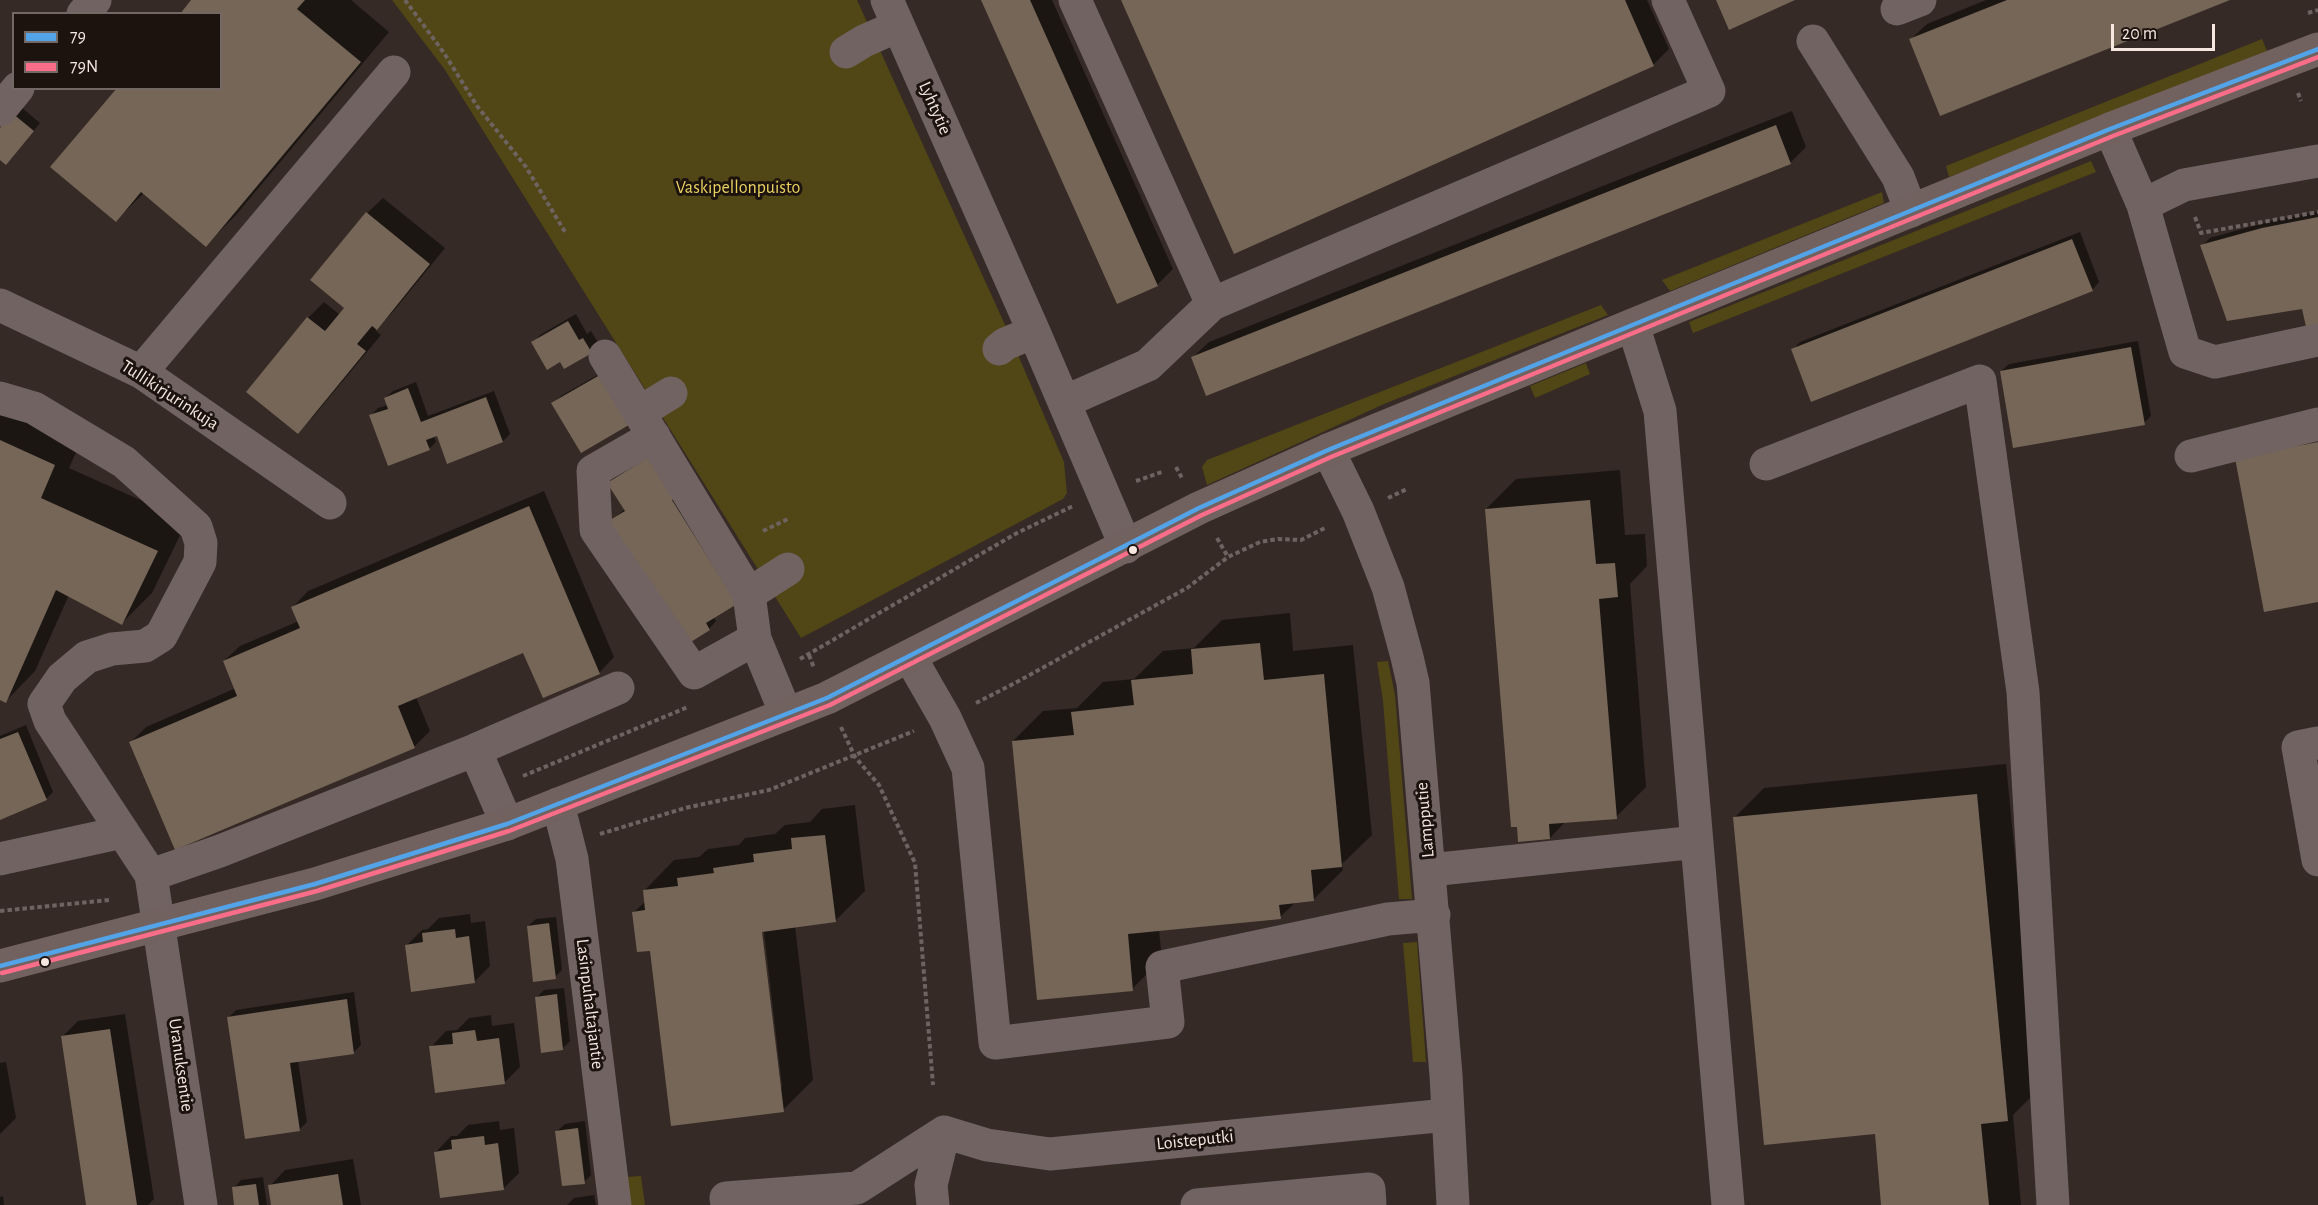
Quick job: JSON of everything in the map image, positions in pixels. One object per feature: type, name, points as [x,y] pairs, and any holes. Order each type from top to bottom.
[{"type":"main road","points":[[8,961],[159,925],[315,884],[507,824],[827,698],[1199,508],[1328,450],[2110,129],[2318,49]]},
{"type":"street","points":[[85,12],[95,0]]},
{"type":"street","points":[[1075,0],[1212,304]]},
{"type":"street","points":[[1064,402],[1148,365],[1212,304],[1709,92],[1668,0]]},
{"type":"street","points":[[846,52],[864,41],[892,13]]},
{"type":"street","name":"Lyhtytie","points":[[892,13],[1034,332],[1126,547]]},
{"type":"street","points":[[1813,41],[1898,177],[1911,211]]},
{"type":"street","points":[[141,372],[394,72]]},
{"type":"street","points":[[0,110],[16,90]]},
{"type":"street","points":[[2110,129],[2143,205],[2185,352],[2215,362],[2318,340]]},
{"type":"street","points":[[2143,205],[2184,185],[2318,161]]},
{"type":"street","name":"Tullikirjurinkuja","points":[[0,305],[141,372],[330,503]]},
{"type":"street","points":[[1633,325],[1660,411],[1728,1205]]},
{"type":"street","points":[[999,349],[1005,344],[1034,332]]},
{"type":"street","points":[[605,356],[749,594],[755,639],[786,714]]},
{"type":"street","points":[[1766,464],[1980,381],[2023,692],[2053,1205]]},
{"type":"street","points":[[671,393],[647,424],[593,471],[596,530],[694,673],[755,639]]},
{"type":"street","points":[[0,398],[34,408],[124,462],[196,527],[201,543],[201,562],[161,636],[145,646],[112,650],[87,657],[62,678],[44,704],[50,720],[151,875],[219,851],[475,750],[618,688]]},
{"type":"street","points":[[2191,456],[2318,424]]},
{"type":"street","name":"Lampputie","points":[[1328,450],[1358,511],[1383,576],[1413,683],[1434,915],[1453,1205]]},
{"type":"street","points":[[749,594],[788,569]]},
{"type":"street","points":[[910,657],[945,718],[968,768],[995,1043],[1168,1022],[1162,967],[1388,919],[1434,915]]},
{"type":"street","points":[[2318,744],[2298,747],[2318,860]]},
{"type":"street","points":[[475,750],[507,824]]},
{"type":"street","name":"Lasinpuhaltajantie","points":[[558,804],[572,859],[615,1205]]},
{"type":"street","points":[[0,859],[123,832]]},
{"type":"street","points":[[1430,870],[1697,842]]},
{"type":"street","name":"Uranuksentie","points":[[151,875],[201,1205]]},
{"type":"street","name":"Loisteputki","points":[[944,1132],[987,1145],[1050,1154],[1447,1115]]},
{"type":"street","points":[[727,1205],[726,1198],[858,1196],[876,1174],[944,1132]]},
{"type":"street","points":[[933,1205],[931,1185],[944,1132]]},
{"type":"street","points":[[1197,1205],[1369,1189],[1370,1205]]},
{"type":"path","points":[[405,0],[444,53],[477,106],[526,166],[565,232]]},
{"type":"path","points":[[2308,13],[2318,10]]},
{"type":"path","points":[[2184,185],[2201,233],[2318,212]]},
{"type":"path","points":[[763,531],[790,518]]},
{"type":"path","points":[[855,757],[879,785],[915,863],[933,1085]]},
{"type":"green space","name":"Vaskipellonpuisto","points":[[392,0],[857,0],[1006,327],[1064,462],[1067,493],[1063,499],[801,638],[445,70]]},
{"type":"green space","points":[[2262,39],[2267,51],[1949,177],[1946,166]]},
{"type":"green space","points":[[2091,161],[2096,172],[1693,333],[1689,322]]},
{"type":"green space","points":[[1882,192],[1884,203],[1670,291],[1662,280]]},
{"type":"green space","points":[[1601,305],[1608,315],[1384,404],[1207,485],[1202,467],[1207,460]]},
{"type":"green space","points":[[1586,363],[1590,374],[1535,398],[1530,386]]},
{"type":"green space","points":[[1388,661],[1395,695],[1412,899],[1399,899],[1383,701],[1377,662]]},
{"type":"green space","points":[[1417,942],[1426,1062],[1413,1062],[1403,943]]},
{"type":"green space","points":[[641,1176],[645,1205],[630,1205],[626,1177]]},
{"type":"building","points":[[191,0],[305,0],[297,9],[361,62],[206,247],[141,192],[116,222],[50,167],[115,90],[222,90],[222,12],[182,12]]},
{"type":"building","points":[[981,0],[1030,0],[1158,286],[1117,304]]},
{"type":"building","points":[[1121,0],[1625,0],[1654,66],[1234,254]]},
{"type":"building","points":[[1716,0],[1795,0],[1729,30]]},
{"type":"building","points":[[2007,0],[2230,0],[1940,116],[1909,39]]},
{"type":"building","points":[[12,113],[34,131],[6,165],[0,160],[0,128]]},
{"type":"building","points":[[1776,125],[1791,164],[1206,396],[1191,357]]},
{"type":"building","points":[[366,212],[430,264],[377,330],[372,326],[357,344],[366,351],[298,434],[246,392],[307,317],[325,331],[344,308],[310,280]]},
{"type":"building","points":[[2318,217],[2318,329],[2307,331],[2302,309],[2227,321],[2200,245],[2262,228]]},
{"type":"building","points":[[2072,239],[2093,291],[1811,402],[1791,349]]},
{"type":"building","points":[[568,321],[579,340],[583,338],[592,353],[564,369],[560,362],[547,370],[531,342]]},
{"type":"building","points":[[2131,347],[2145,425],[2013,448],[2000,371]]},
{"type":"building","points":[[605,372],[634,422],[581,453],[551,403]]},
{"type":"building","points":[[408,388],[421,422],[486,397],[503,442],[447,464],[437,436],[426,440],[430,450],[388,466],[369,415],[388,409],[384,398]]},
{"type":"building","points":[[0,440],[55,465],[41,498],[158,551],[122,625],[56,590],[6,703],[0,700]]},
{"type":"building","points":[[2318,442],[2318,602],[2264,612],[2235,458]]},
{"type":"building","points":[[652,455],[678,495],[672,500],[737,604],[706,623],[710,630],[686,645],[605,523],[625,511],[607,483]]},
{"type":"building","points":[[1590,500],[1596,564],[1615,563],[1618,597],[1599,599],[1617,819],[1549,824],[1550,839],[1518,842],[1517,827],[1511,827],[1485,509]]},
{"type":"building","points":[[529,506],[600,674],[543,698],[523,653],[398,706],[415,748],[175,850],[129,742],[237,696],[223,661],[300,628],[291,607]]},
{"type":"building","points":[[1260,643],[1264,680],[1324,674],[1342,867],[1311,870],[1314,901],[1279,905],[1281,919],[1128,934],[1133,991],[1037,1000],[1012,741],[1074,735],[1071,712],[1134,705],[1131,680],[1193,674],[1191,649]]},
{"type":"building","points":[[18,732],[47,800],[0,820],[0,739]]},
{"type":"building","points":[[1977,794],[2008,1121],[1981,1124],[1989,1205],[1881,1205],[1875,1134],[1764,1145],[1733,817]]},
{"type":"building","points":[[825,835],[836,922],[762,932],[784,1112],[671,1126],[650,951],[637,952],[632,912],[645,910],[643,890],[678,886],[677,878],[714,873],[713,868],[754,862],[753,854],[792,849],[791,838]]},
{"type":"building","points":[[549,923],[556,979],[533,982],[527,926]]},
{"type":"building","points":[[455,929],[456,938],[469,936],[475,983],[411,992],[405,945],[423,942],[422,933]]},
{"type":"building","points":[[557,994],[563,1050],[541,1053],[535,997]]},
{"type":"building","points":[[347,999],[354,1054],[290,1063],[300,1131],[245,1139],[227,1017]]},
{"type":"building","points":[[110,1029],[137,1205],[86,1205],[61,1036]]},
{"type":"building","points":[[475,1030],[477,1041],[499,1038],[505,1084],[435,1093],[429,1046],[453,1044],[452,1033]]},
{"type":"building","points":[[578,1128],[585,1184],[562,1186],[555,1131]]},
{"type":"building","points":[[484,1136],[485,1145],[498,1143],[504,1190],[440,1198],[434,1152],[452,1149],[451,1140]]},
{"type":"building","points":[[338,1174],[343,1205],[271,1205],[268,1185]]},
{"type":"building","points":[[256,1184],[259,1205],[234,1205],[232,1187]]},
{"type":"transit line","name":"79","points":[[0,966],[315,884],[507,824],[827,698],[1199,508],[1328,450],[2110,129],[2318,49]]},
{"type":"transit line","name":"79N","points":[[2,973],[317,891],[509,831],[830,705],[1202,515],[1331,457],[2113,136],[2318,57]]}]
